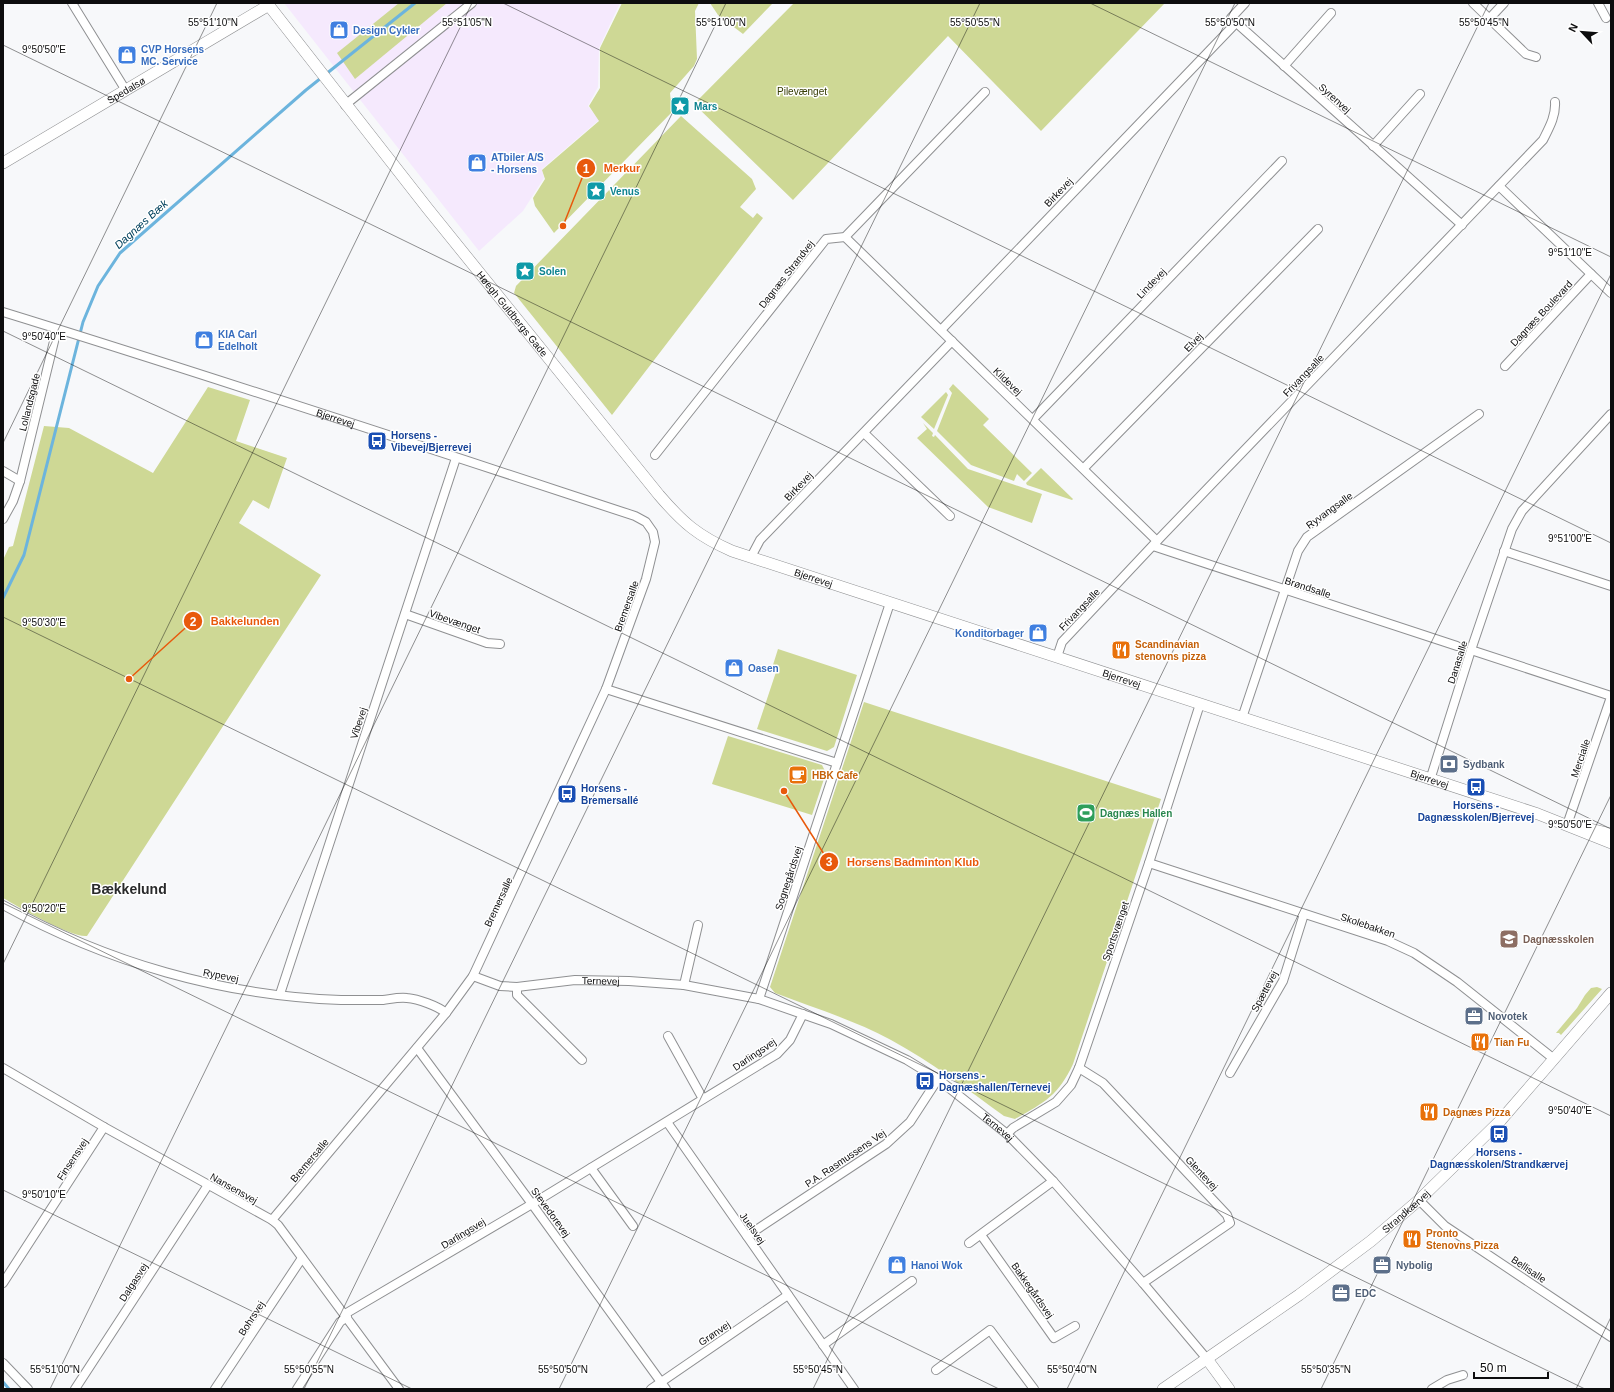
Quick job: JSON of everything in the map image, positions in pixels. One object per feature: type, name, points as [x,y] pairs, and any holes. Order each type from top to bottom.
[{"type":"street","points":[[72,3],[125,89]]},
{"type":"street","points":[[346,105],[472,3]]},
{"type":"street","points":[[1236,23],[1231,18],[1245,3]]},
{"type":"street","points":[[1473,3],[1526,54],[1536,57]]},
{"type":"street","points":[[1490,19],[1504,3]]},
{"type":"street","points":[[1598,3],[1606,18]]},
{"type":"street","name":"Spedalsø","points":[[3,163],[268,4]]},
{"type":"street","name":"Høegh Guldbergs Gade","points":[[268,4],[346,105],[659,495],[681,520]]},
{"type":"street","points":[[1284,66],[1331,13]]},
{"type":"street","name":"Syrenvej","points":[[1236,23],[1462,225]]},
{"type":"street","name":"Birkevej","points":[[941,330],[1236,23]]},
{"type":"street","points":[[845,236],[985,92]]},
{"type":"street","points":[[1373,146],[1420,94]]},
{"type":"street","name":"Frivangsalle","points":[[1057,657],[1062,642],[1155,543],[1542,140],[1551,125],[1556,110],[1556,102]]},
{"type":"street","name":"Lindevej","points":[[1033,419],[1282,161]]},
{"type":"street","points":[[1499,186],[1611,293]]},
{"type":"street","name":"Elvej","points":[[1084,468],[1318,229]]},
{"type":"street","name":"Kildevej","points":[[845,236],[1084,468],[1155,543]]},
{"type":"street","name":"Dagnæs Strandvej","points":[[655,455],[826,239],[845,236]]},
{"type":"street","name":"Dagnæs Boulevard","points":[[1505,366],[1591,274]]},
{"type":"street","name":"Bjerrevej","points":[[3,312],[60,329],[635,516],[646,522],[653,532],[655,542]]},
{"type":"street","name":"Lollandsgade","points":[[3,519],[13,501],[20,481],[60,329]]},
{"type":"street","name":"Birkevej","points":[[751,557],[760,540],[952,341]]},
{"type":"street","name":"Ryvangsalle","points":[[1242,718],[1284,589],[1298,551],[1307,537],[1479,414]]},
{"type":"street","name":"Danasalle","points":[[1430,780],[1471,650],[1512,529],[1522,511],[1611,414]]},
{"type":"street","points":[[864,433],[950,516]]},
{"type":"street","name":"Vibevej","points":[[280,994],[456,458]]},
{"type":"street","points":[[3,471],[20,481]]},
{"type":"street","name":"Bjerrevej","points":[[681,520],[711,542],[751,557],[1567,825],[1611,844]]},
{"type":"street","name":"Bremersalle","points":[[272,1220],[446,1013],[473,976],[606,690],[646,579],[655,542]]},
{"type":"street","name":"Brøndsalle","points":[[1155,543],[1284,589],[1457,646]]},
{"type":"street","points":[[1504,551],[1611,586]]},
{"type":"street","name":"Sognegårdsvej","points":[[759,1000],[890,602]]},
{"type":"street","name":"Vibevænget","points":[[405,614],[487,643],[500,644]]},
{"type":"street","points":[[1471,650],[1611,697]]},
{"type":"street","points":[[606,690],[837,763]]},
{"type":"street","name":"Mercialle","points":[[1567,825],[1611,697]]},
{"type":"street","name":"Sportsvænget","points":[[1007,1134],[1013,1128],[1056,1102],[1071,1085],[1079,1068],[1149,863],[1200,704]]},
{"type":"street","name":"Bjerrevej","points":[[1567,825],[1611,834]]},
{"type":"street","name":"Skolebakken","points":[[1149,863],[1388,941],[1414,953],[1458,982],[1554,1059]]},
{"type":"street","name":"Rypevej","points":[[3,905],[83,945],[169,974],[241,989],[280,994],[340,1000],[408,998],[440,1008],[446,1013]]},
{"type":"street","name":"Spættevej","points":[[1230,1073],[1283,981],[1304,914]]},
{"type":"street","points":[[684,985],[698,925]]},
{"type":"street","name":"Ternevej","points":[[473,976],[500,986],[517,987],[576,980],[629,980],[684,985],[759,1000],[803,1014],[858,1035],[907,1060],[938,1079],[1007,1134],[1053,1181],[1143,1283],[1207,1358],[1229,1389]]},
{"type":"street","points":[[517,987],[517,995],[582,1060]]},
{"type":"street","name":"Strandkærvej","points":[[1164,1389],[1355,1254],[1420,1200],[1501,1120],[1611,993]]},
{"type":"street","name":"Darlingsvej","points":[[297,1389],[340,1322],[346,1316],[777,1054],[790,1040],[803,1014]]},
{"type":"street","points":[[668,1036],[703,1099]]},
{"type":"street","name":"Stevedorevej","points":[[417,1048],[666,1389]]},
{"type":"street","name":"Nansensvej","points":[[3,1068],[104,1127],[272,1220],[278,1225],[399,1389]]},
{"type":"street","name":"Glentevej","points":[[1079,1068],[1103,1083],[1227,1215],[1230,1224],[1143,1283]]},
{"type":"street","name":"P.A. Rasmussens Vej","points":[[746,1236],[886,1144],[910,1122],[938,1079]]},
{"type":"street","name":"Juelsvej","points":[[667,1122],[854,1389]]},
{"type":"street","name":"Finsensvej","points":[[3,1283],[104,1127]]},
{"type":"street","points":[[591,1168],[633,1226]]},
{"type":"street","points":[[969,1243],[1053,1181]]},
{"type":"street","name":"Dalgasvej","points":[[75,1389],[208,1185]]},
{"type":"street","name":"Bellisalle","points":[[1420,1200],[1445,1226],[1611,1337]]},
{"type":"street","name":"Bakkegårdsvej","points":[[981,1235],[1054,1338],[1075,1326]]},
{"type":"street","name":"Bohrsvej","points":[[215,1389],[302,1258]]},
{"type":"street","points":[[823,1345],[912,1281]]},
{"type":"street","name":"Grønvej","points":[[651,1389],[788,1295]]},
{"type":"street","points":[[936,1370],[990,1330],[1034,1389]]},
{"type":"street","points":[[3,1362],[28,1389]]},
{"type":"street","points":[[1432,1389],[1447,1380],[1462,1375]]},
{"type":"shaded area","points":[[284,3],[620,3],[599,48],[598,87],[588,106],[599,120],[542,169],[544,178],[523,211],[479,251]]},
{"type":"green space","points":[[399,3],[447,3],[355,79],[337,53]]},
{"type":"green space","points":[[622,3],[699,3],[695,11],[697,59],[694,66],[670,93],[672,112],[554,233],[535,206],[533,198],[545,179],[542,170],[599,121],[589,106],[600,88],[600,48]]},
{"type":"green space","points":[[710,3],[773,3],[743,34],[718,15]]},
{"type":"green space","name":"Pilevænget","points":[[794,3],[1165,3],[1041,131],[948,36],[793,200],[694,104]]},
{"type":"green space","points":[[681,116],[752,179],[756,189],[740,207],[753,218],[757,213],[763,218],[612,415],[514,293],[516,286]]},
{"type":"green space","points":[[953,384],[989,419],[983,425],[1032,473],[1024,481],[1017,474],[1014,481],[971,465],[937,431],[952,393],[949,389]]},
{"type":"green space","points":[[208,387],[250,400],[236,441],[287,458],[269,509],[253,500],[239,523],[321,575],[87,936],[79,935],[45,921],[3,898],[3,560],[9,547],[13,546],[44,426],[69,428],[153,473]]},
{"type":"green space","points":[[946,392],[948,395],[934,429],[921,417]]},
{"type":"green space","points":[[923,423],[933,433],[932,436],[934,437],[935,435],[968,469],[1042,494],[1032,523],[988,507],[917,438],[927,429]]},
{"type":"green space","points":[[1041,468],[1073,499],[1072,500],[1027,485],[1026,483]]},
{"type":"green space","points":[[778,649],[857,675],[834,747],[827,751],[757,729],[776,672],[772,668]]},
{"type":"green space","points":[[864,702],[1161,799],[1073,1064],[1062,1084],[1050,1097],[1043,1103],[1015,1119],[1004,1116],[963,1086],[906,1048],[848,1020],[775,993],[770,987]]},
{"type":"green space","points":[[728,736],[822,765],[826,773],[812,815],[712,784]]},
{"type":"green space","points":[[1597,987],[1602,989],[1561,1035],[1556,1033],[1577,1008],[1591,988]]},
{"type":"waterway","name":"Dagnæs Bæk","points":[[3,598],[24,555],[83,322],[98,286],[120,253],[306,90],[415,3]]},
{"type":"waterway","points":[[3,1382],[9,1389]]},
{"type":"place","name":"Design Cykler","points":[[339,30]]},
{"type":"place","name":"CVP Horsens MC. Service","points":[[127,55]]},
{"type":"place","name":"Mars","points":[[680,106]]},
{"type":"place","name":"ATbiler A/S - Horsens","points":[[477,163]]},
{"type":"place","name":"Venus","points":[[596,191]]},
{"type":"place","name":"Merkur","points":[[563,226]]},
{"type":"place","name":"Solen","points":[[525,271]]},
{"type":"place","name":"KIA Carl Edelholt","points":[[204,340]]},
{"type":"place","name":"Horsens - Vibevej/Bjerrevej","points":[[377,441]]},
{"type":"place","name":"Konditorbager","points":[[1038,633]]},
{"type":"place","name":"Scandinavian stenovns pizza","points":[[1121,650]]},
{"type":"place","name":"Oasen","points":[[734,668]]},
{"type":"place","name":"Bakkelunden","points":[[129,679]]},
{"type":"place","name":"Sydbank","points":[[1449,764]]},
{"type":"place","name":"HBK Cafe","points":[[798,775]]},
{"type":"place","name":"Horsens - Dagnæsskolen/Bjerrevej","points":[[1476,787]]},
{"type":"place","name":"Horsens Badminton Klub","points":[[784,791]]},
{"type":"place","name":"Horsens - Bremersallé","points":[[567,794]]},
{"type":"place","name":"Dagnæs Hallen","points":[[1086,813]]},
{"type":"place","name":"Dagnæsskolen","points":[[1509,939]]},
{"type":"place","name":"Novotek","points":[[1474,1016]]},
{"type":"place","name":"Tian Fu","points":[[1480,1042]]},
{"type":"place","name":"Horsens - Dagnæshallen/Ternevej","points":[[925,1081]]},
{"type":"place","name":"Dagnæs Pizza","points":[[1429,1112]]},
{"type":"place","name":"Horsens - Dagnæsskolen/Strandkærvej","points":[[1499,1134]]},
{"type":"place","name":"Pronto Stenovns Pizza","points":[[1412,1239]]},
{"type":"place","name":"Hanoi Wok","points":[[897,1265]]},
{"type":"place","name":"Nybolig","points":[[1382,1265]]},
{"type":"place","name":"EDC","points":[[1341,1293]]},
{"type":"district","name":"Bækkelund","points":[[129,889]]}]
